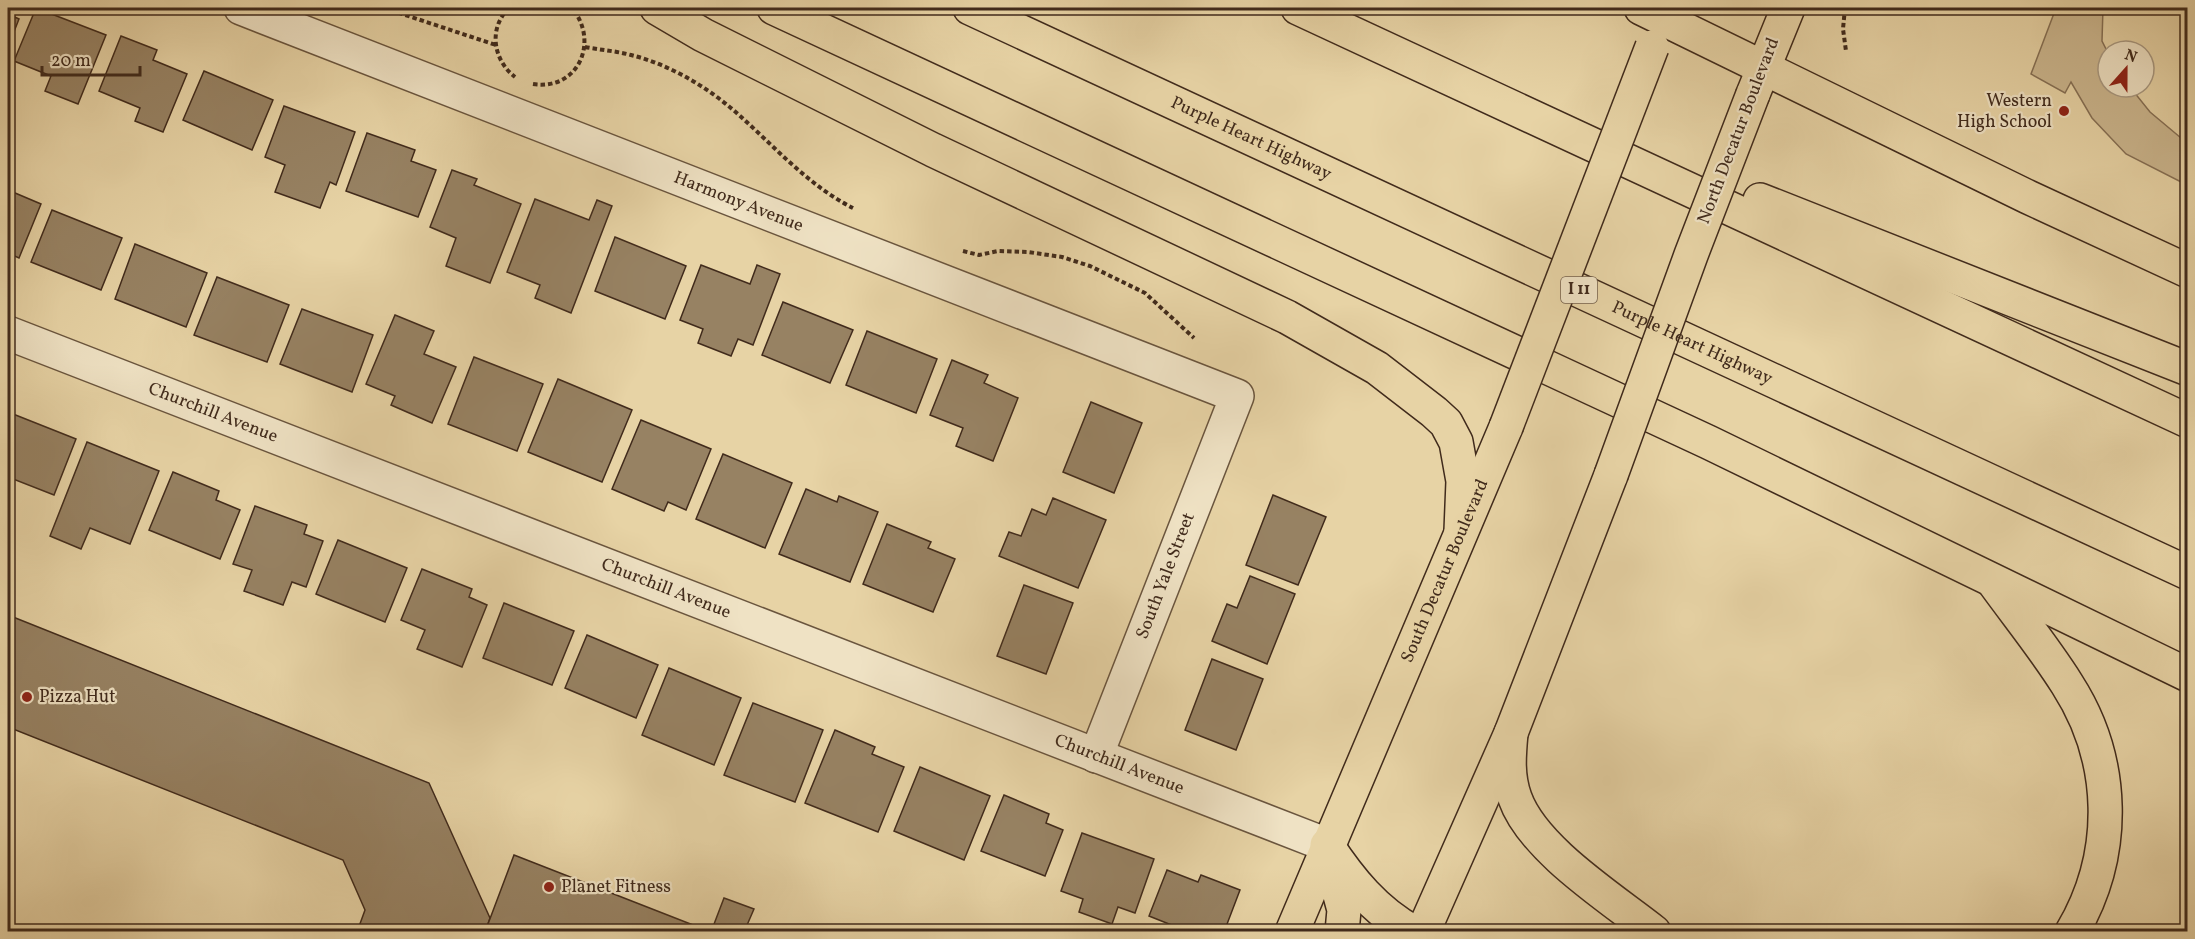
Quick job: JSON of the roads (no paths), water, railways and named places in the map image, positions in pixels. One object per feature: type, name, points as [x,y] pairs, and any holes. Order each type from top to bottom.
[{"type":"main road","points":[[657,8],[703,36],[943,156],[1287,317],[1377,368],[1411,392],[1446,423],[1456,442],[1463,481],[1461,531]]},
{"type":"main road","points":[[774,8],[1708,442],[2187,675]]},
{"type":"main road","name":"Purple Heart Highway","points":[[970,8],[2187,573]]},
{"type":"main road","points":[[1298,8],[2187,422]]},
{"type":"main road","name":"North Decatur Boulevard","points":[[1511,733],[1611,475],[1691,255],[1788,8]]},
{"type":"main road","points":[[1656,20],[1759,81],[2028,197],[2187,271]]},
{"type":"main road","name":"South Decatur Boulevard","points":[[1292,932],[1506,427],[1590,207],[1656,20]]},
{"type":"main road","points":[[1432,70],[2187,369]]},
{"type":"main road","points":[[1991,579],[2067,683],[2085,717],[2102,766],[2106,800],[2102,851],[2094,886],[2072,932]]},
{"type":"main road","points":[[1422,932],[1511,733]]},
{"type":"main road","points":[[1511,733],[1508,765],[1511,781],[1515,797],[1530,825],[1540,838],[1575,870],[1654,932]]},
{"type":"main road","points":[[1327,845],[1342,902],[1344,918],[1342,932]]},
{"type":"main road","points":[[1327,845],[1346,873],[1368,897],[1380,909],[1413,932]]},
{"type":"street","name":"Harmony Avenue","points":[[241,8],[1237,396]]},
{"type":"street","name":"Churchill Avenue","points":[[8,333],[1327,845]]},
{"type":"street","name":"South Yale Street","points":[[1096,756],[1237,396]]},
{"type":"place","name":"Western High School","points":[[2064,111]]},
{"type":"place","name":"Pizza Hut","points":[[27,697]]},
{"type":"place","name":"Planet Fitness","points":[[549,887]]}]
